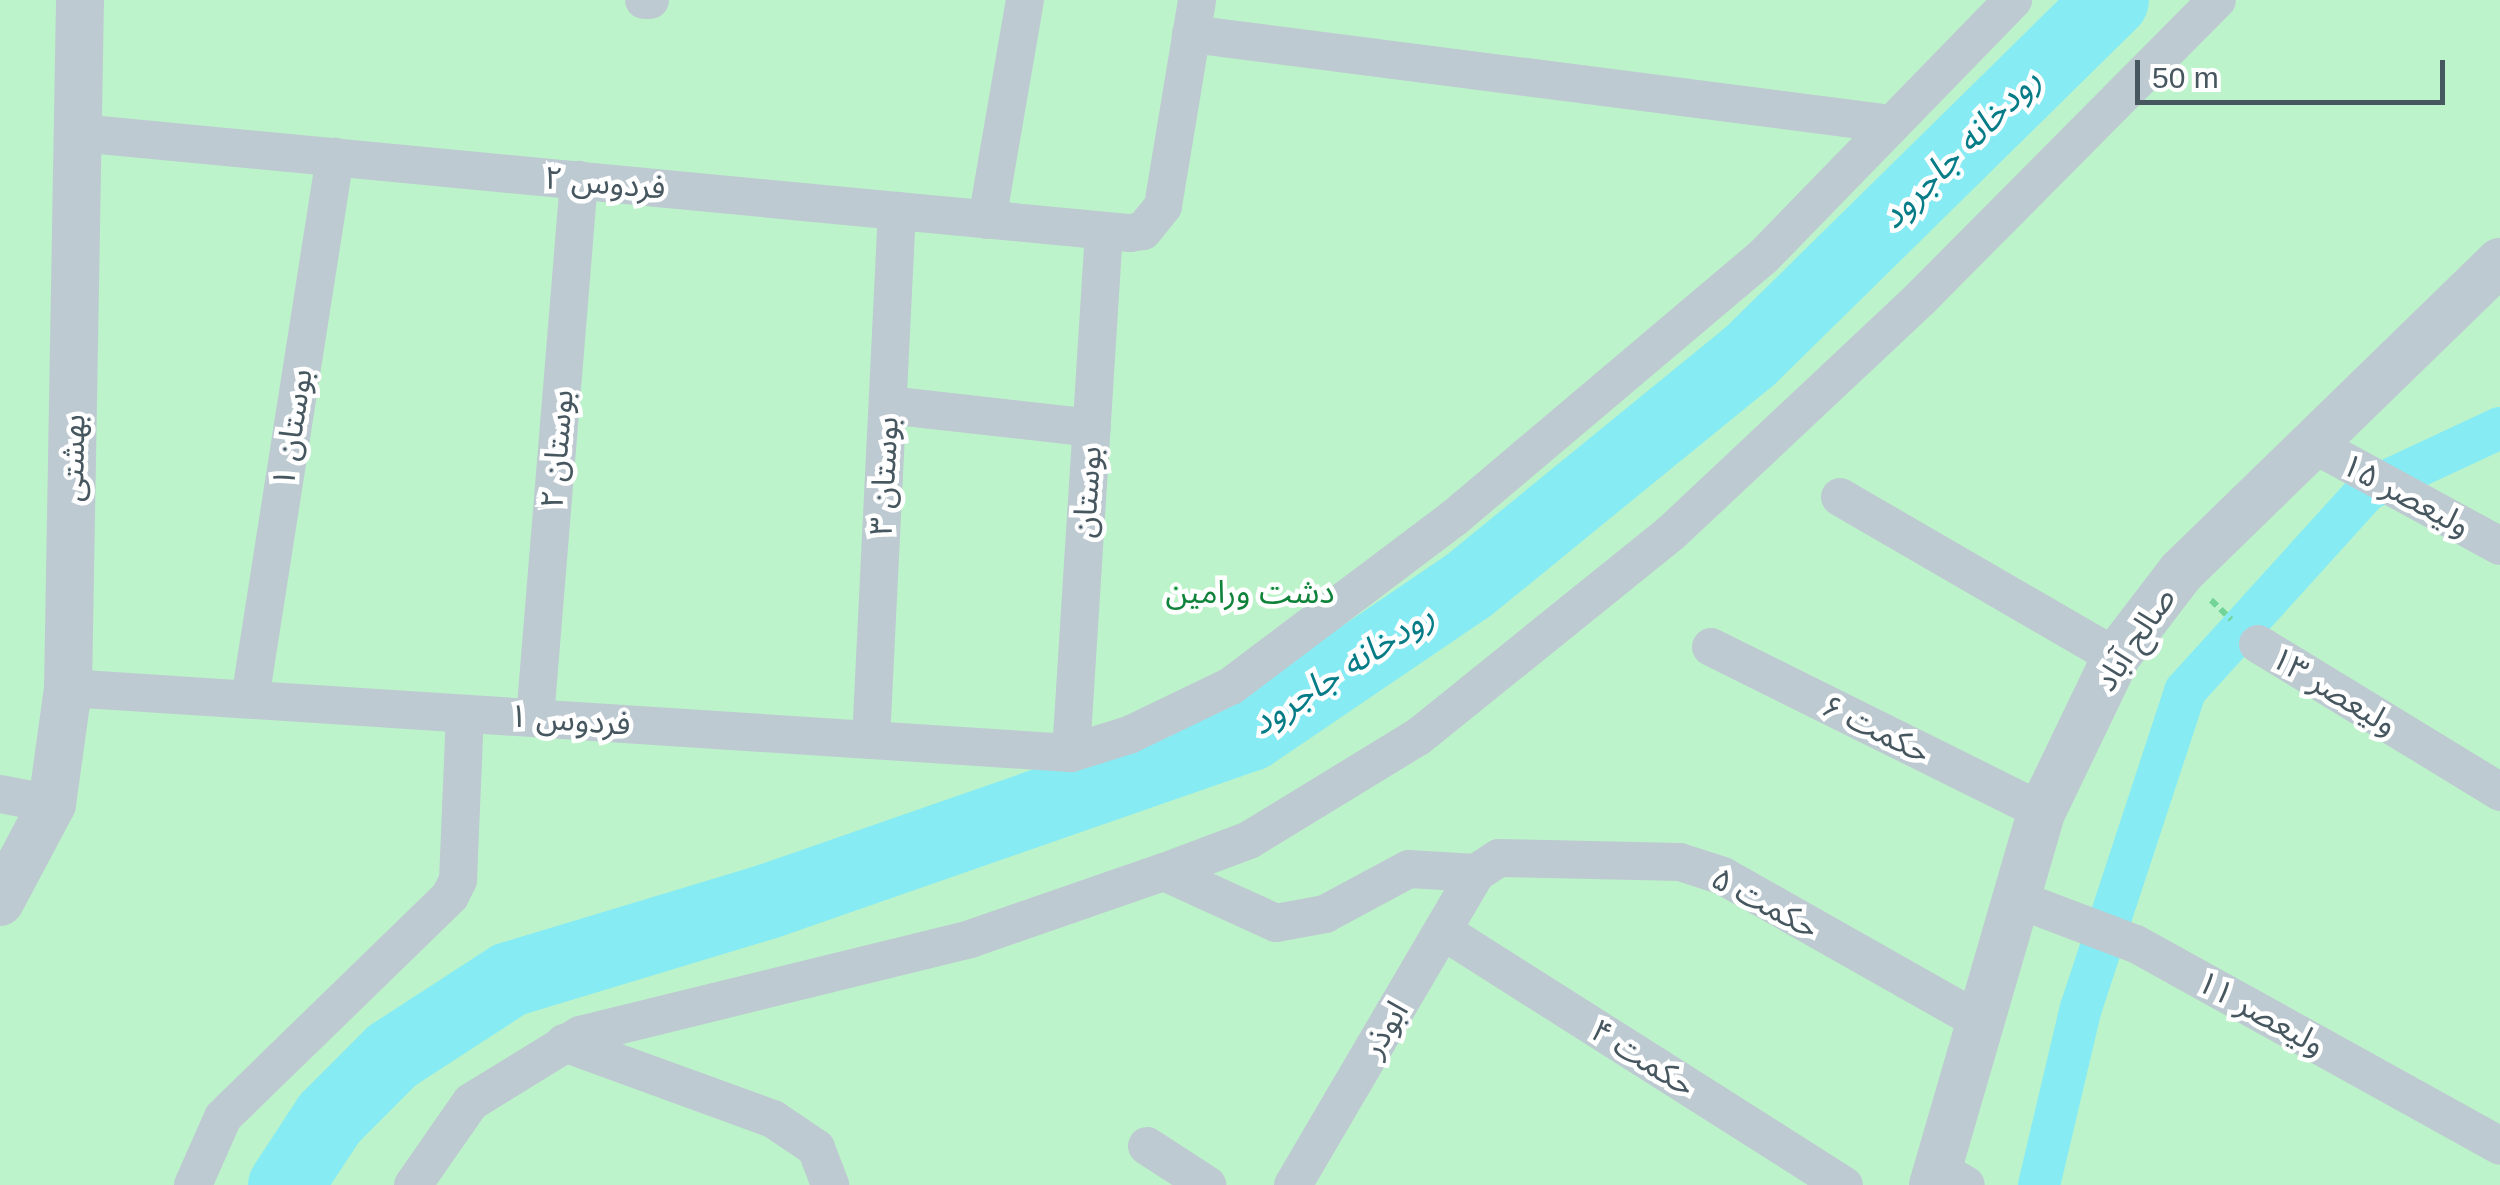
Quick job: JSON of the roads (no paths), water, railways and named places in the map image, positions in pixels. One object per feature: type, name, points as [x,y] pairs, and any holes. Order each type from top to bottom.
[{"type":"street","name":"بهشتی","points":[[0,902],[52,804],[68,688],[80,0]]},
{"type":"street","points":[[987,220],[1025,0]]},
{"type":"street","points":[[1070,753],[1216,695],[1454,518],[1763,257],[2013,0]]},
{"type":"street","points":[[413,1185],[472,1102],[564,1043],[970,940],[1164,872],[1248,840],[1418,737],[1671,533],[1920,298],[2217,0]]},
{"type":"street","points":[[1117,232],[1143,231],[1163,206],[1194,17],[1892,124]]},
{"type":"street","name":"فردوس ۲","points":[[79,132],[1117,232]]},
{"type":"street","name":"بوستان ۱","points":[[250,700],[335,157]]},
{"type":"street","name":"بوستان ۲","points":[[535,718],[579,180]]},
{"type":"street","name":"بوستان ۳","points":[[872,740],[897,211]]},
{"type":"street","name":"بوستان","points":[[1070,753],[1092,428],[1117,232]]},
{"type":"street","name":"صالح آباد","points":[[1946,1180],[1978,1020],[2042,811],[2116,657],[2182,572],[2496,264]]},
{"type":"street","points":[[888,405],[1092,428]]},
{"type":"street","name":"۱۵ ولیعصر","points":[[2313,444],[2500,546]]},
{"type":"street","points":[[1840,498],[2116,657]]},
{"type":"street","name":"ولیعصر ۱۳","points":[[2258,644],[2500,792]]},
{"type":"street","name":"حکمت ۶","points":[[1711,647],[2042,811]]},
{"type":"street","name":"فردوس ۱","points":[[68,688],[1070,753]]},
{"type":"street","points":[[194,1185],[223,1118],[450,896],[458,880],[465,714]]},
{"type":"street","points":[[0,794],[52,804]]},
{"type":"street","name":"حکمت ۵","points":[[1476,873],[1498,858],[1531,856],[1680,862],[1724,876],[1978,1020]]},
{"type":"street","points":[[1164,872],[1276,923],[1326,914],[1408,870],[1444,865],[1476,873]]},
{"type":"street","name":"ابوذر","points":[[1293,1185],[1476,873]]},
{"type":"street","name":"ولیعصر ۱۱","points":[[2014,898],[2136,944],[2500,1146]]},
{"type":"street","name":"حکمت ۴","points":[[1443,932],[1844,1185]]},
{"type":"street","points":[[564,1043],[772,1119],[816,1148],[830,1185]]},
{"type":"street","points":[[1148,1146],[1207,1185]]},
{"type":"waterway","name":"رودخانه جاجرود","points":[[285,1185],[329,1118],[392,1055],[509,979],[767,901],[1250,733],[1468,585],[1748,357],[2111,0]]},
{"type":"waterway","points":[[2039,1185],[2081,1008],[2185,691],[2367,490],[2500,428]]},
{"type":"park label","name":"دشت ورامین","points":[[1250,592]]}]
